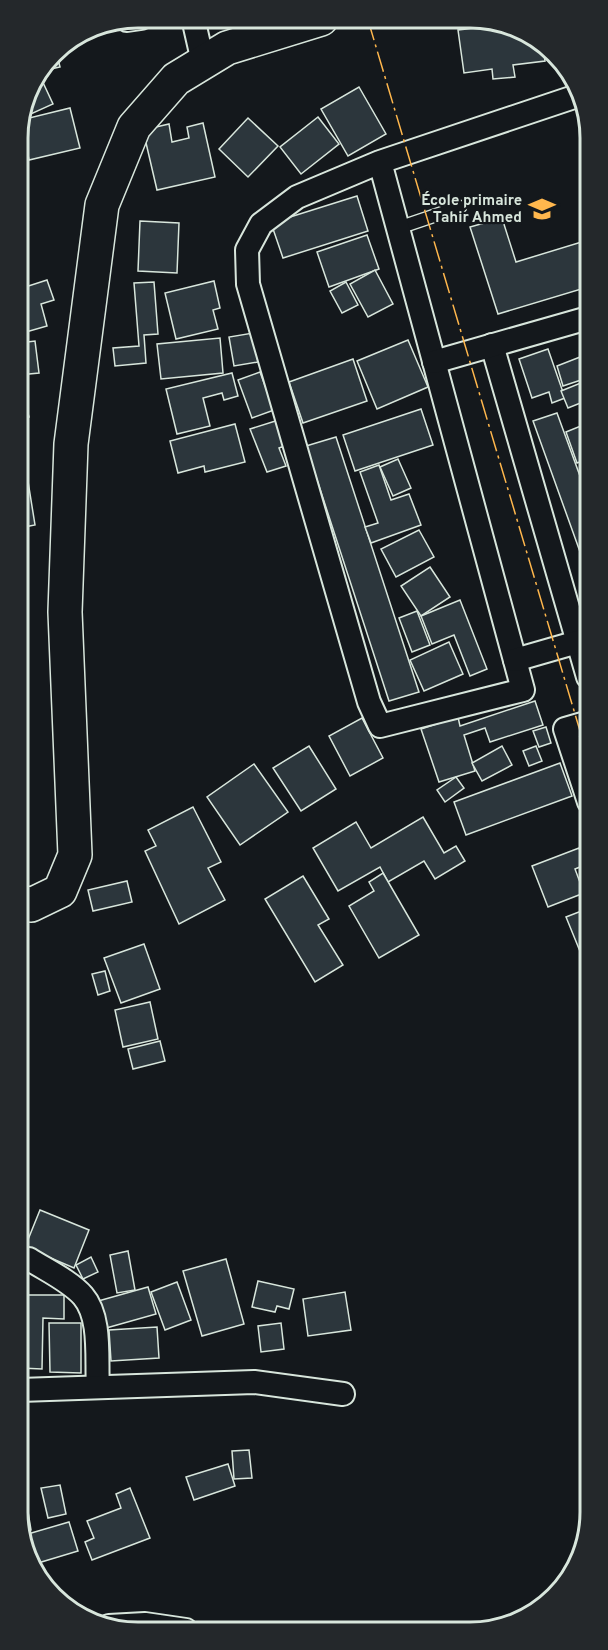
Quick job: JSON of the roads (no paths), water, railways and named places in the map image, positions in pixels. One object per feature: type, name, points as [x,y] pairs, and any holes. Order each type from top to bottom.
[{"type":"main road","points":[[28,903],[60,891],[75,855],[65,612],[71,444],[102,206],[134,127],[176,79],[264,29]]},
{"type":"street","points":[[195,28],[203,63]]},
{"type":"street","points":[[380,162],[523,690],[380,726],[369,702],[248,284],[247,250],[261,224],[297,197],[380,162],[572,98]]},
{"type":"street","points":[[434,362],[580,320]]},
{"type":"street","points":[[492,345],[580,630]]},
{"type":"street","points":[[515,660],[580,642]]},
{"type":"street","points":[[580,725],[565,729],[580,773]]},
{"type":"street","points":[[29,1259],[82,1294],[89,1305],[94,1319],[98,1387]]},
{"type":"street","points":[[28,1390],[254,1382],[343,1394]]},
{"type":"lane","points":[[398,228],[460,207]]},
{"type":"place","name":"École primaire Tahir Ahmed","points":[[542,209]]}]
